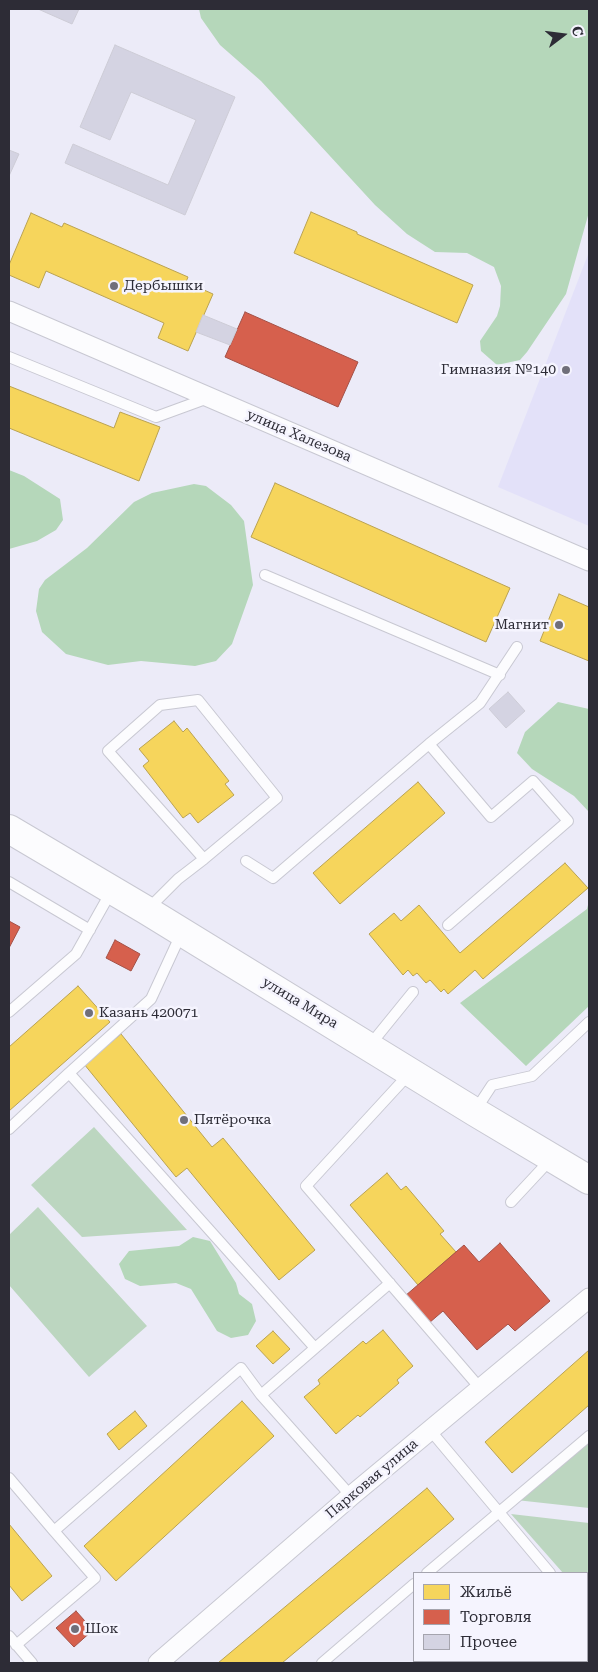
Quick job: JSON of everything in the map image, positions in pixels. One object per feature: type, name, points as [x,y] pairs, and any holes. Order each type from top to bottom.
[{"type":"main road","name":"улица Мира","points":[[9,829],[146,910],[589,1180]]},
{"type":"street","name":"улица Халезова","points":[[9,311],[589,561]]},
{"type":"street","name":"Парковая улица","points":[[158,1663],[351,1496],[589,1298]]},
{"type":"lane","points":[[9,357],[156,417],[209,397]]},
{"type":"lane","points":[[265,575],[500,675]]},
{"type":"lane","points":[[246,861],[273,878],[429,744],[480,703],[517,647]]},
{"type":"lane","points":[[146,910],[178,879],[204,859],[277,798],[198,700],[160,705],[108,751],[204,859]]},
{"type":"lane","points":[[429,744],[491,817],[533,781],[568,821],[448,925]]},
{"type":"lane","points":[[9,882],[90,930]]},
{"type":"lane","points":[[9,1012],[76,954],[112,890]]},
{"type":"lane","points":[[9,1129],[69,1072],[151,999],[182,932]]},
{"type":"lane","points":[[369,1046],[413,992]]},
{"type":"lane","points":[[475,1112],[492,1085],[532,1076],[589,1022]]},
{"type":"lane","points":[[69,1072],[315,1348]]},
{"type":"lane","points":[[412,1072],[306,1186],[480,1388]]},
{"type":"lane","points":[[511,1202],[552,1158]]},
{"type":"lane","points":[[261,1395],[390,1283]]},
{"type":"lane","points":[[54,1531],[241,1368],[261,1395],[351,1496]]},
{"type":"lane","points":[[430,1430],[549,1572]]},
{"type":"lane","points":[[428,1572],[589,1436]]},
{"type":"lane","points":[[9,1478],[94,1578],[16,1645]]},
{"type":"lane","points":[[322,1663],[413,1585]]},
{"type":"lane","points":[[9,1636],[32,1663]]},
{"type":"shaded area","name":"Гимназия №140","points":[[589,252],[589,526],[498,487]]},
{"type":"green space","points":[[199,9],[589,9],[589,212],[566,294],[520,360],[497,365],[481,351],[480,341],[497,316],[500,306],[501,286],[494,267],[467,253],[435,252],[407,234],[375,205],[261,81],[220,45],[201,18]]},
{"type":"green space","points":[[9,470],[24,476],[60,499],[63,520],[56,530],[37,541],[9,549]]},
{"type":"green space","points":[[194,484],[206,486],[231,505],[244,521],[253,585],[232,644],[216,661],[195,666],[141,661],[108,665],[66,654],[42,632],[36,611],[39,589],[45,580],[87,548],[134,502],[152,493]]},
{"type":"green space","points":[[558,702],[589,709],[589,812],[574,796],[532,769],[517,753],[525,732]]},
{"type":"green space","points":[[589,901],[589,1006],[526,1066],[460,1003],[587,909]]},
{"type":"green space","points":[[94,1127],[187,1230],[82,1237],[31,1185]]},
{"type":"green space","points":[[38,1207],[147,1326],[89,1377],[9,1285],[9,1235]]},
{"type":"green space","points":[[193,1237],[210,1241],[236,1283],[239,1294],[252,1304],[256,1321],[248,1335],[231,1338],[217,1331],[191,1289],[176,1283],[140,1286],[125,1279],[119,1264],[129,1251],[179,1246]]},
{"type":"green space","points":[[589,1441],[589,1508],[516,1500]]},
{"type":"green space","points":[[511,1514],[589,1523],[589,1587],[588,1572],[562,1572]]},
{"type":"building: Жильё","points":[[311,212],[473,285],[457,323],[294,253]]},
{"type":"building: Жильё","points":[[31,213],[62,227],[64,223],[188,277],[186,282],[213,294],[188,351],[158,338],[164,323],[46,271],[39,288],[9,275],[9,265]]},
{"type":"building: Жильё","points":[[9,386],[114,428],[120,412],[160,427],[139,481],[9,428]]},
{"type":"building: Жильё","points":[[275,483],[510,588],[486,642],[251,537]]},
{"type":"building: Жильё","points":[[559,594],[589,607],[589,661],[540,641]]},
{"type":"building: Жильё","points":[[174,721],[183,732],[187,728],[229,781],[225,784],[234,795],[198,823],[190,813],[183,818],[143,766],[149,761],[139,749]]},
{"type":"building: Жильё","points":[[418,782],[445,813],[340,904],[313,873]]},
{"type":"building: Жильё","points":[[565,863],[588,888],[483,979],[475,970],[448,994],[444,989],[441,992],[430,980],[426,983],[417,973],[413,976],[408,970],[403,975],[369,934],[394,913],[401,921],[419,905],[460,953]]},
{"type":"building: Жильё","points":[[78,986],[110,1022],[9,1111],[9,1047]]},
{"type":"building: Жильё","points":[[121,1034],[212,1147],[223,1138],[315,1250],[279,1280],[187,1168],[176,1177],[84,1064]]},
{"type":"building: Жильё","points":[[387,1173],[401,1190],[406,1186],[444,1231],[440,1234],[456,1252],[418,1285],[350,1205]]},
{"type":"building: Жильё","points":[[383,1330],[413,1366],[397,1380],[399,1383],[360,1417],[358,1415],[336,1434],[304,1397],[320,1384],[318,1380],[363,1341],[366,1344]]},
{"type":"building: Жильё","points":[[273,1331],[290,1349],[273,1364],[256,1346]]},
{"type":"building: Жильё","points":[[589,1350],[589,1405],[512,1473],[485,1442]]},
{"type":"building: Жильё","points":[[242,1401],[274,1436],[116,1581],[84,1546]]},
{"type":"building: Жильё","points":[[135,1411],[147,1426],[119,1450],[107,1434]]},
{"type":"building: Жильё","points":[[427,1488],[454,1519],[282,1663],[218,1663]]},
{"type":"building: Жильё","points":[[9,1524],[52,1576],[22,1601],[9,1585]]},
{"type":"building: Жильё","points":[[588,1606],[589,1606],[588,1658]]},
{"type":"building: Торговля","points":[[245,312],[358,362],[338,407],[225,357]]},
{"type":"building: Торговля","points":[[9,921],[20,927],[9,948]]},
{"type":"building: Торговля","points":[[115,940],[140,954],[131,971],[106,958]]},
{"type":"building: Торговля","points":[[500,1243],[550,1301],[515,1331],[508,1324],[477,1350],[443,1311],[429,1323],[405,1296],[464,1245],[479,1262]]},
{"type":"building: Торговля","name":"Шок","points":[[76,1611],[93,1630],[74,1647],[56,1628]]},
{"type":"building: Прочее","points":[[38,9],[79,9],[72,24]]},
{"type":"building: Прочее","points":[[115,45],[235,97],[185,215],[65,163],[73,144],[168,185],[196,120],[131,92],[110,140],[80,127]]},
{"type":"building: Прочее","points":[[9,150],[19,154],[9,176]]},
{"type":"building: Прочее","points":[[203,315],[237,329],[230,345],[196,332]]},
{"type":"building: Прочее","points":[[508,692],[525,711],[506,728],[489,709]]},
{"type":"place","name":"Дербышки","points":[[114,286]]},
{"type":"place","name":"Гимназия №140","points":[[566,370]]},
{"type":"place","name":"Магнит","points":[[559,625]]},
{"type":"place","name":"Казань 420071","points":[[89,1013]]},
{"type":"place","name":"Пятёрочка","points":[[184,1120]]},
{"type":"place","name":"Шок","points":[[75,1629]]}]
